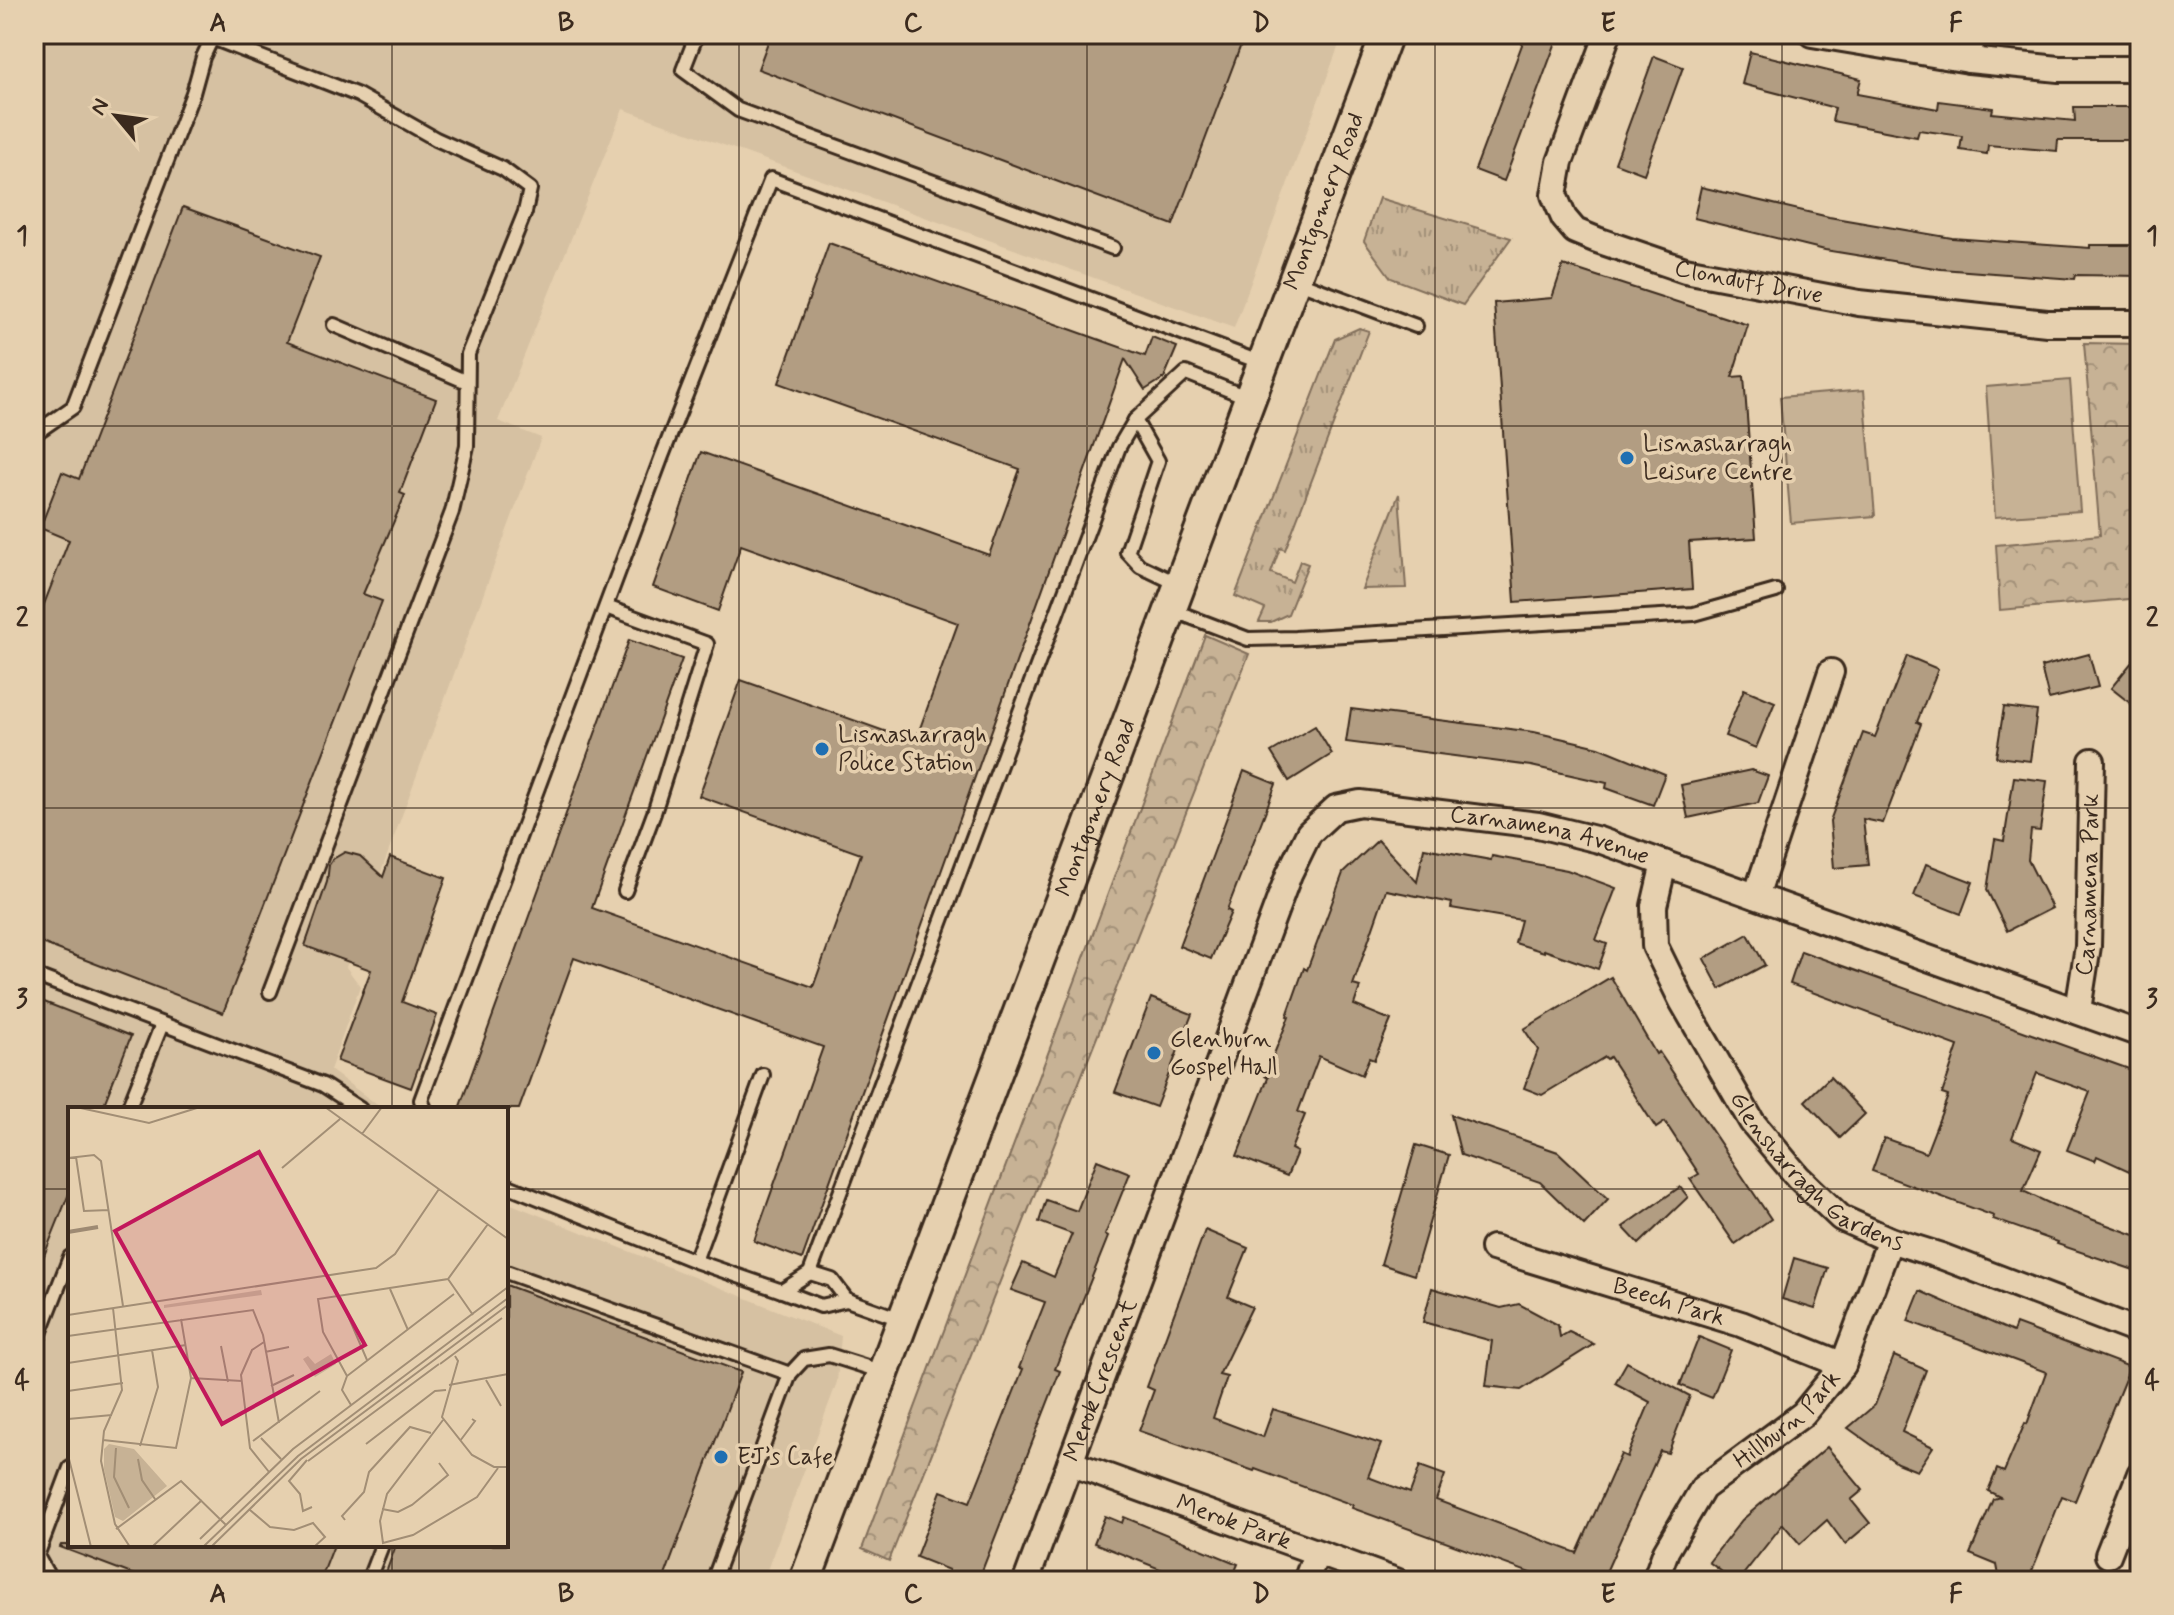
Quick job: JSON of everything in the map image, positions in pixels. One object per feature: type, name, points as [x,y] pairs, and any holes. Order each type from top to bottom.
[{"type":"street","name":"Montgomery Road","points":[[805,1581],[1387,34]]},
{"type":"street","name":"Clonduff Drive","points":[[1608,34],[1560,162],[1554,195],[1564,218],[1575,231],[1685,270],[1859,303],[2047,323],[2140,323]]},
{"type":"street","points":[[1812,34],[1969,60],[2059,69],[2140,69]]},
{"type":"street","points":[[1969,60],[1972,34]]},
{"type":"street","points":[[1756,896],[1831,672]]},
{"type":"street","name":"Carnamena Park","points":[[2078,1010],[2088,946],[2092,761]]},
{"type":"street","name":"Carnamena Avenue","points":[[1176,1179],[1289,874],[1309,833],[1336,808],[1360,803],[1538,825],[1599,840],[2140,1034]]},
{"type":"street","name":"Glensharragh Gardens","points":[[1664,863],[1654,906],[1655,946],[1682,1001],[1752,1122],[1798,1177],[1841,1218],[1890,1240],[1941,1256],[2140,1332]]},
{"type":"street","name":"Merok Crescent","points":[[1026,1581],[1176,1179]]},
{"type":"street","name":"Hillburn Park","points":[[1655,1581],[1666,1551],[1703,1488],[1803,1414],[1843,1365],[1890,1240]]},
{"type":"street","name":"Beech Park","points":[[1493,1248],[1741,1324],[1843,1365]]},
{"type":"street","name":"Merok Park","points":[[1070,1463],[1396,1581]]},
{"type":"street","points":[[2108,1555],[2140,1474]]},
{"type":"street","points":[[1306,1581],[1316,1554]]},
{"type":"lane","points":[[697,34],[683,70],[738,110],[1113,248]]},
{"type":"lane","points":[[34,434],[73,407],[193,93],[209,35],[358,95],[436,139],[503,169],[530,189],[525,212],[468,354],[467,446],[452,512],[270,992]]},
{"type":"lane","points":[[424,1107],[421,1100],[771,179],[1262,363]]},
{"type":"lane","points":[[1293,280],[1416,326]]},
{"type":"lane","points":[[334,325],[467,382]]},
{"type":"lane","points":[[782,1291],[810,1273],[1119,447],[1135,420],[1186,373],[1249,398]]},
{"type":"lane","points":[[1135,420],[1158,461],[1127,552],[1174,596],[1248,639],[1694,614],[1776,591]]},
{"type":"lane","points":[[606,607],[707,644],[654,813],[625,891]]},
{"type":"lane","points":[[34,975],[323,1085],[357,1107]]},
{"type":"lane","points":[[129,1107],[162,1024]]},
{"type":"lane","points":[[695,1261],[763,1075]]},
{"type":"lane","points":[[508,1186],[695,1261],[821,1306],[847,1300],[903,1320]]},
{"type":"lane","points":[[34,1349],[68,1262]]},
{"type":"lane","points":[[508,1273],[790,1374]]},
{"type":"lane","points":[[810,1273],[832,1280],[847,1300]]},
{"type":"lane","points":[[713,1581],[790,1374],[804,1359],[829,1355],[883,1372]]},
{"type":"lane","points":[[51,1581],[36,1556],[68,1473]]},
{"type":"lane","points":[[368,1581],[381,1547]]},
{"type":"shaded area","points":[[34,34],[1343,34],[1234,328],[623,109],[498,421],[541,438],[346,967],[360,986],[330,1070],[380,1107],[68,1107],[68,1547],[508,1547],[508,1203],[841,1336],[837,1382],[763,1581],[34,1581]]},
{"type":"green space","points":[[1379,198],[1511,238],[1463,305],[1391,278],[1364,241]]},
{"type":"green space","points":[[1359,328],[1369,331],[1285,550],[1280,548],[1271,573],[1292,582],[1300,561],[1308,564],[1288,614],[1271,622],[1259,622],[1265,609],[1235,596],[1335,339]]},
{"type":"green space","points":[[2084,343],[2140,344],[2140,598],[2000,610],[1996,545],[2100,535]]},
{"type":"green space","points":[[2070,380],[2080,511],[1995,517],[1986,387]]},
{"type":"green space","points":[[1864,390],[1875,516],[1791,523],[1780,397]]},
{"type":"green space","points":[[1399,494],[1406,588],[1362,589]]},
{"type":"green space","points":[[1205,635],[1249,654],[889,1561],[862,1549]]},
{"type":"building","points":[[771,34],[1245,34],[1173,225],[758,69]]},
{"type":"building","points":[[1526,34],[1559,34],[1504,181],[1475,170]]},
{"type":"building","points":[[1750,52],[1861,79],[1857,94],[1938,109],[1939,101],[1993,108],[1992,113],[2075,121],[2074,107],[2140,107],[2140,140],[2058,140],[2057,151],[1988,145],[1987,154],[1960,150],[1962,136],[1919,130],[1917,137],[1832,121],[1835,108],[1742,84]]},
{"type":"building","points":[[1654,56],[1683,67],[1644,174],[1615,163]]},
{"type":"building","points":[[1701,187],[1829,217],[1952,238],[2090,248],[2090,245],[2140,245],[2140,276],[2075,275],[2074,279],[1941,269],[1825,250],[1694,218]]},
{"type":"building","points":[[183,207],[320,257],[287,342],[436,399],[400,493],[405,495],[363,594],[382,601],[223,1013],[34,940],[34,630],[69,540],[40,528],[62,472],[79,479]]},
{"type":"building","points":[[829,243],[1145,356],[1152,337],[1177,347],[1164,378],[1145,390],[1125,359],[802,1259],[754,1241],[823,1047],[574,958],[519,1109],[460,1107],[629,640],[682,659],[592,908],[813,987],[861,854],[699,796],[741,680],[915,742],[958,623],[741,545],[718,611],[653,587],[701,452],[989,555],[1020,469],[779,383]]},
{"type":"building","name":"Lisnasharragh Leisure Centre","points":[[1563,265],[1748,325],[1732,377],[1744,376],[1756,538],[1689,542],[1692,589],[1515,602],[1494,303],[1552,298]]},
{"type":"building","points":[[2140,652],[2140,711],[2111,688]]},
{"type":"building","points":[[2089,654],[2098,687],[2049,699],[2041,667]]},
{"type":"building","points":[[1907,656],[1938,669],[1917,722],[1921,724],[1883,823],[1863,819],[1868,865],[1834,868],[1830,821],[1863,733],[1875,737]]},
{"type":"building","points":[[1744,689],[1775,702],[1756,748],[1725,736]]},
{"type":"building","points":[[2004,707],[2037,711],[2030,761],[1996,757]]},
{"type":"building","points":[[1351,709],[1534,732],[1599,747],[1665,774],[1653,805],[1606,788],[1607,783],[1531,766],[1346,742]]},
{"type":"building","points":[[1315,726],[1332,754],[1289,781],[1271,752]]},
{"type":"building","points":[[1751,770],[1768,776],[1758,803],[1688,818],[1681,785]]},
{"type":"building","points":[[1244,771],[1276,784],[1211,959],[1179,946]]},
{"type":"building","points":[[2014,777],[2047,781],[2040,831],[2031,830],[2028,860],[2052,908],[2007,931],[1987,890],[1995,839],[2004,841]]},
{"type":"building","points":[[1378,840],[1417,882],[1424,848],[1491,860],[1492,856],[1567,870],[1616,888],[1596,940],[1607,944],[1598,969],[1515,943],[1521,920],[1451,908],[1452,903],[1386,890],[1353,985],[1360,987],[1354,1005],[1391,1020],[1374,1060],[1369,1058],[1362,1075],[1319,1056],[1298,1112],[1305,1115],[1291,1149],[1297,1152],[1287,1176],[1237,1156],[1268,1078],[1265,1076],[1289,1017],[1304,968],[1307,970],[1343,873]]},
{"type":"building","points":[[345,852],[360,856],[383,877],[390,857],[446,878],[402,1002],[437,1015],[411,1088],[337,1061],[371,970],[305,946],[327,882],[329,865]]},
{"type":"building","points":[[1926,864],[1973,882],[1961,914],[1914,896]]},
{"type":"building","points":[[1748,934],[1765,965],[1720,989],[1704,959]]},
{"type":"building","points":[[1801,951],[2140,1073],[2140,1176],[2097,1156],[2095,1161],[2067,1150],[2090,1092],[2037,1073],[2012,1138],[2041,1150],[2023,1191],[2140,1237],[2140,1272],[2057,1244],[1993,1219],[1994,1216],[1872,1171],[1884,1138],[1926,1153],[1948,1096],[1942,1094],[1958,1046],[1790,984]]},
{"type":"building","points":[[1611,977],[1656,1054],[1659,1052],[1771,1219],[1735,1244],[1690,1179],[1699,1174],[1665,1122],[1656,1128],[1610,1057],[1605,1057],[1542,1095],[1524,1088],[1538,1050],[1524,1029]]},
{"type":"building","points":[[34,998],[131,1036],[103,1107],[68,1107],[68,1196],[35,1278]]},
{"type":"building","name":"Glenburn Gospel Hall","points":[[1151,998],[1192,1014],[1156,1107],[1115,1092]]},
{"type":"building","points":[[1830,1077],[1865,1114],[1840,1138],[1805,1101]]},
{"type":"building","points":[[1451,1115],[1558,1152],[1608,1199],[1584,1225],[1540,1182],[1461,1155]]},
{"type":"building","points":[[1416,1145],[1449,1155],[1414,1275],[1381,1264]]},
{"type":"building","points":[[1097,1160],[1130,1173],[1055,1369],[1060,1371],[978,1581],[945,1581],[949,1570],[916,1557],[941,1491],[970,1502],[1023,1369],[1019,1368],[1045,1302],[1011,1290],[1023,1263],[1054,1277],[1072,1234],[1039,1222],[1046,1200],[1077,1211]]},
{"type":"building","points":[[1680,1187],[1688,1197],[1639,1244],[1623,1227]]},
{"type":"building","points":[[1205,1230],[1248,1248],[1228,1297],[1252,1307],[1219,1375],[1227,1377],[1213,1418],[1263,1437],[1273,1409],[1381,1444],[1368,1477],[1410,1493],[1420,1466],[1445,1475],[1436,1500],[1577,1553],[1621,1454],[1627,1457],[1650,1402],[1615,1383],[1627,1362],[1690,1396],[1668,1453],[1660,1451],[1602,1581],[1552,1581],[1255,1469],[1139,1431],[1154,1390],[1147,1387]]},
{"type":"building","points":[[1794,1258],[1828,1268],[1815,1309],[1782,1299]]},
{"type":"building","points":[[508,1286],[741,1372],[663,1581],[383,1581],[395,1547],[508,1547]]},
{"type":"building","points":[[1432,1288],[1501,1308],[1519,1304],[1558,1325],[1560,1337],[1569,1332],[1594,1344],[1521,1390],[1486,1386],[1492,1341],[1423,1322]]},
{"type":"building","points":[[1920,1291],[2013,1332],[2016,1324],[2130,1367],[2075,1501],[2062,1496],[2028,1581],[2000,1581],[1997,1565],[1970,1554],[1993,1499],[2000,1497],[1988,1491],[1997,1469],[2004,1472],[2027,1424],[2046,1372],[1908,1321]]},
{"type":"building","points":[[1699,1337],[1731,1350],[1712,1398],[1680,1385]]},
{"type":"building","points":[[1894,1356],[1926,1370],[1902,1432],[1933,1447],[1917,1471],[1897,1463],[1848,1428],[1875,1405]]},
{"type":"building","points":[[1827,1447],[1863,1490],[1851,1500],[1870,1523],[1845,1544],[1827,1520],[1800,1544],[1783,1524],[1738,1581],[1709,1562],[1742,1520]]},
{"type":"building","points":[[1105,1516],[1122,1523],[1124,1517],[1238,1564],[1231,1581],[1176,1581],[1178,1576],[1094,1543]]},
{"type":"building","points":[[60,1547],[333,1547],[320,1581],[150,1581]]},
{"type":"place","name":"Lisnasharragh Leisure Centre","points":[[1627,458]]},
{"type":"place","name":"Lisnasharragh Police Station","points":[[822,749]]},
{"type":"place","name":"Glenburn Gospel Hall","points":[[1154,1053]]},
{"type":"place","name":"EJ’s Cafe","points":[[721,1457]]}]
